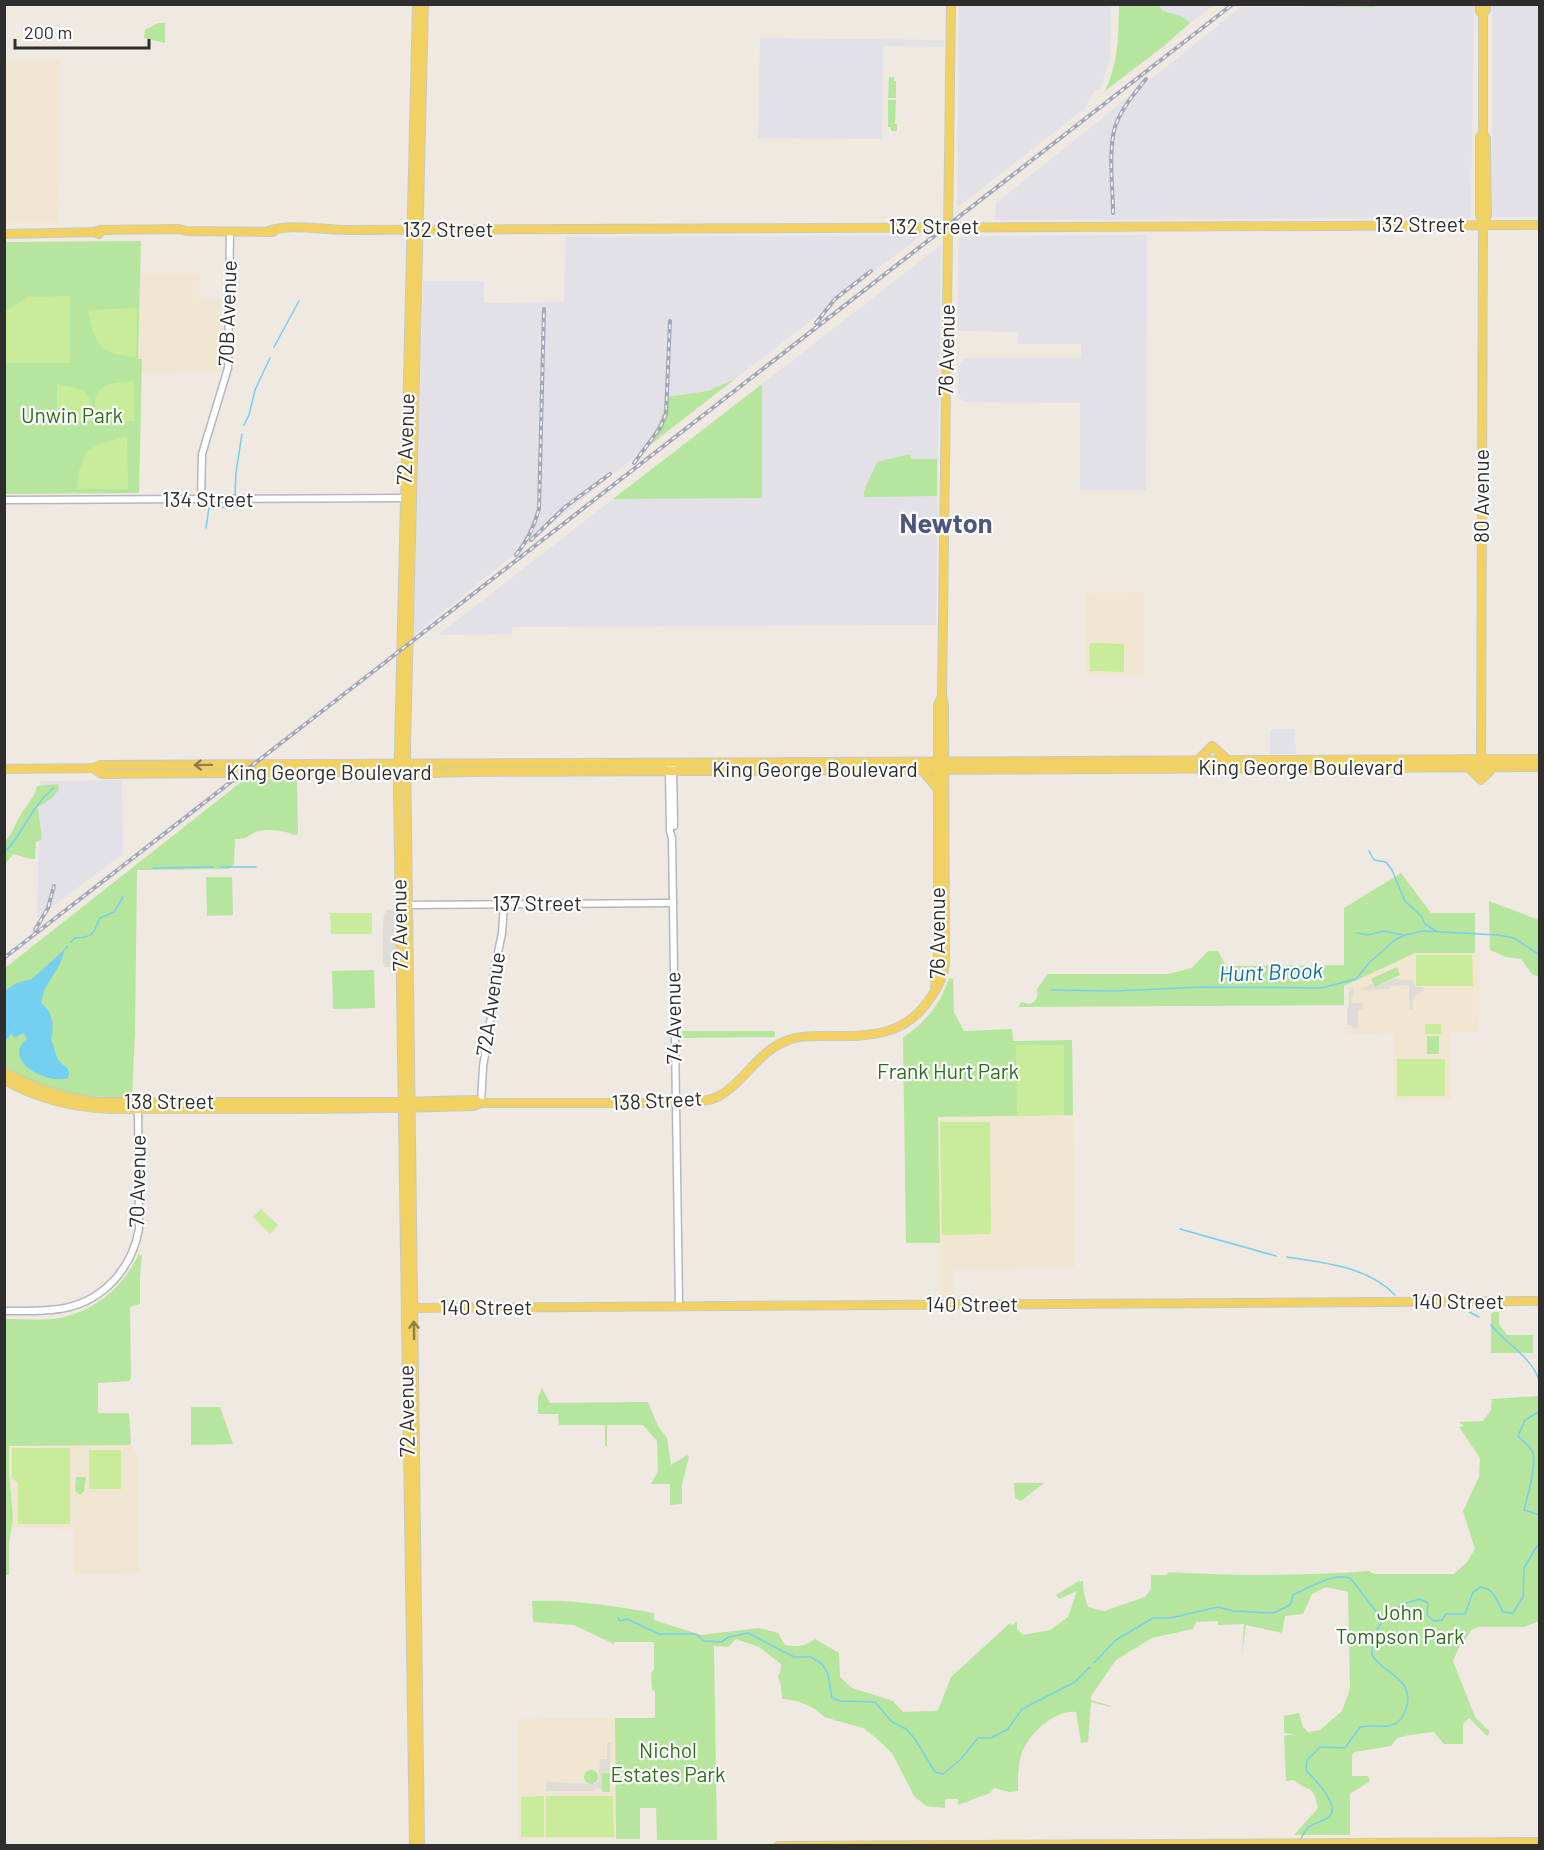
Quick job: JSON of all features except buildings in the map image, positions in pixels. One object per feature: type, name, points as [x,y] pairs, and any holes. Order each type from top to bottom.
[{"type":"main road","name":"72 Avenue","points":[[415,230],[417,4]]},
{"type":"main road","name":"72 Avenue","points":[[414,1845],[402,763],[415,230],[424,4]]},
{"type":"main road","name":"76 Avenue","points":[[935,989],[943,978],[945,964],[938,705],[942,696],[951,4]]},
{"type":"main road","name":"80 Avenue","points":[[1480,4],[1480,12],[1483,14]]},
{"type":"main road","name":"80 Avenue","points":[[1481,763],[1483,224],[1487,215],[1486,138],[1483,134],[1483,14],[1486,4]]},
{"type":"main road","name":"132 Street","points":[[4,234],[179,229],[187,231],[268,231],[276,228],[415,230],[1539,225]]},
{"type":"main road","name":"72 Avenue","points":[[402,763],[406,747],[408,498]]},
{"type":"main road","points":[[1493,767],[1481,780],[1468,763],[1481,744],[1497,759]]},
{"type":"main road","points":[[1198,760],[1212,746],[1228,760]]},
{"type":"main road","points":[[406,747],[412,756],[426,762]]},
{"type":"main road","name":"King George Boulevard","points":[[93,768],[102,774],[381,774],[671,767],[1481,763],[1497,759],[1539,759]]},
{"type":"main road","name":"King George Boulevard","points":[[4,769],[93,768],[100,765],[426,762],[921,769],[941,766],[1198,760],[1468,763]]},
{"type":"main road","points":[[570,771],[582,767],[620,766],[623,763]]},
{"type":"main road","name":"King George Boulevard","points":[[1481,763],[1493,767],[1539,767]]},
{"type":"main road","points":[[220,773],[231,765]]},
{"type":"main road","name":"76 Avenue","points":[[935,989],[938,953],[938,789],[941,766]]},
{"type":"main road","points":[[921,769],[938,789]]},
{"type":"main road","points":[[381,774],[388,776],[402,789],[429,773]]},
{"type":"main road","points":[[938,913],[941,922],[942,960],[945,964]]},
{"type":"main road","name":"138 Street","points":[[4,1080],[39,1096],[93,1108],[406,1105],[475,1100],[482,1103],[675,1104],[707,1100],[724,1093],[767,1052],[786,1041],[804,1037],[872,1036],[895,1029],[918,1014],[935,989]]},
{"type":"main road","name":"138 Street","points":[[4,1072],[36,1087],[69,1097],[138,1106]]},
{"type":"main road","name":"140 Street","points":[[409,1308],[1539,1301]]},
{"type":"main road","name":"72 Avenue","points":[[409,1308],[420,1845]]},
{"type":"main road","points":[[778,1845],[1539,1842]]},
{"type":"street","name":"70B Avenue","points":[[201,500],[202,454],[228,368],[230,231]]},
{"type":"street","name":"134 Street","points":[[4,500],[408,498]]},
{"type":"street","name":"74 Avenue","points":[[671,767],[674,831],[672,838],[679,1306]]},
{"type":"street","name":"137 Street","points":[[404,905],[673,903]]},
{"type":"street","name":"72A Avenue","points":[[482,1103],[483,1067],[494,997],[494,972],[504,905]]},
{"type":"street","name":"70 Avenue","points":[[4,1311],[56,1310],[76,1305],[94,1297],[114,1281],[129,1260],[135,1248],[139,1221],[138,1106]]},
{"type":"shaded area","points":[[1306,4],[1474,5],[1471,218],[995,220],[996,203],[1241,7],[1305,7]]},
{"type":"shaded area","points":[[959,5],[1111,5],[1110,60],[1100,89],[1095,90],[1085,108],[957,208]]},
{"type":"shaded area","points":[[1158,5],[1214,5],[1190,23],[1181,16],[1163,11]]},
{"type":"shaded area","points":[[1492,5],[1539,5],[1539,217],[1492,217]]},
{"type":"shaded area","points":[[760,38],[944,40],[944,47],[883,46],[882,139],[758,138]]},
{"type":"shaded area","points":[[60,60],[59,223],[5,223],[5,61]]},
{"type":"shaded area","points":[[922,235],[735,379],[708,391],[666,397],[657,431],[637,455],[413,636],[423,281],[484,281],[484,303],[564,302],[566,237]]},
{"type":"shaded area","points":[[1147,235],[1146,490],[1080,490],[1080,403],[964,402],[958,397],[958,364],[965,358],[1081,358],[1081,344],[1018,344],[1018,332],[957,331],[959,238],[964,236]]},
{"type":"shaded area","points":[[941,245],[936,625],[512,627],[512,634],[438,635],[613,499],[762,498],[762,384]]},
{"type":"shaded area","points":[[140,273],[200,273],[199,299],[222,299],[220,372],[142,373],[142,359],[138,359]]},
{"type":"shaded area","points":[[1144,592],[1144,675],[1087,676],[1086,593]]},
{"type":"shaded area","points":[[1295,729],[1296,754],[1270,754],[1270,730]]},
{"type":"shaded area","points":[[122,780],[123,854],[37,918],[40,781]]},
{"type":"shaded area","points":[[387,910],[392,910],[396,914],[394,967],[385,967],[383,963],[383,924]]},
{"type":"shaded area","points":[[1415,953],[1480,953],[1479,1032],[1451,1033],[1451,1099],[1394,1101],[1394,1033],[1348,1034],[1347,985]]},
{"type":"shaded area","points":[[1395,979],[1412,980],[1416,987],[1423,987],[1424,991],[1415,996],[1412,1003],[1413,1010],[1409,1009],[1409,985],[1390,986],[1389,989],[1360,990],[1372,984],[1375,987]]},
{"type":"shaded area","points":[[1351,988],[1354,988],[1354,996],[1351,996],[1352,1003],[1363,1003],[1363,1009],[1358,1010],[1358,1028],[1347,1025]]},
{"type":"shaded area","points":[[1073,1115],[1074,1268],[953,1269],[953,1298],[940,1297],[938,1116]]},
{"type":"shaded area","points":[[9,1445],[129,1445],[138,1455],[139,1573],[74,1574],[74,1529],[9,1528]]},
{"type":"shaded area","points":[[615,1718],[616,1839],[518,1839],[517,1719]]},
{"type":"shaded area","points":[[607,1743],[611,1743],[610,1772],[602,1773],[602,1790],[597,1788],[592,1791],[546,1791],[546,1782],[594,1784],[599,1781],[600,1759],[607,1759]]},
{"type":"green space","points":[[1374,4],[1375,7],[1253,5]]},
{"type":"green space","points":[[1119,5],[1158,5],[1163,11],[1181,16],[1190,23],[1105,91],[1115,59]]},
{"type":"green space","points":[[158,23],[165,23],[165,43],[144,38],[145,30]]},
{"type":"green space","points":[[889,77],[894,77],[896,81],[896,98],[888,98]]},
{"type":"green space","points":[[888,100],[896,100],[897,131],[891,131],[891,127],[888,127]]},
{"type":"green space","name":"Unwin Park","points":[[141,241],[138,359],[142,359],[139,493],[5,494],[4,242]]},
{"type":"green space","points":[[70,296],[70,363],[5,363],[5,312],[27,297]]},
{"type":"green space","points":[[137,308],[136,357],[113,353],[100,346],[93,332],[88,310]]},
{"type":"green space","points":[[735,379],[637,455],[656,428],[666,397],[708,391]]},
{"type":"green space","points":[[134,381],[134,421],[94,422],[95,400],[101,389],[113,383]]},
{"type":"green space","points":[[57,384],[85,393],[90,403],[92,421],[57,422]]},
{"type":"green space","points":[[762,384],[762,498],[613,499]]},
{"type":"green space","points":[[127,437],[128,489],[77,489],[79,471],[87,451],[102,443]]},
{"type":"green space","points":[[910,454],[911,459],[937,459],[937,496],[864,497],[864,491],[877,462]]},
{"type":"green space","points":[[1091,643],[1124,644],[1124,672],[1090,671],[1089,646]]},
{"type":"green space","points":[[245,779],[297,779],[298,834],[264,830],[245,838],[235,839],[234,864],[228,869],[137,870],[132,1098],[98,1097],[66,1092],[36,1082],[5,1067],[5,968]]},
{"type":"green space","points":[[58,784],[59,790],[51,799],[38,807],[42,839],[36,842],[35,859],[13,854],[5,865],[5,841],[37,786]]},
{"type":"green space","points":[[1401,873],[1431,913],[1475,913],[1475,953],[1415,953],[1344,986],[1344,1005],[1018,1007],[1021,1002],[1029,1004],[1035,1000],[1038,994],[1037,989],[1048,974],[1168,974],[1192,968],[1208,951],[1218,951],[1226,966],[1344,965],[1344,908]]},
{"type":"green space","points":[[206,877],[232,877],[233,915],[207,916]]},
{"type":"green space","points":[[1489,901],[1539,920],[1539,977],[1532,974],[1521,959],[1506,957],[1490,950]]},
{"type":"green space","points":[[330,913],[372,913],[372,934],[331,934]]},
{"type":"green space","points":[[1416,955],[1472,955],[1473,986],[1416,986]]},
{"type":"green space","points":[[1397,967],[1400,975],[1375,987],[1371,979]]},
{"type":"green space","points":[[374,970],[375,1008],[333,1009],[332,971]]},
{"type":"green space","name":"Frank Hurt Park","points":[[949,978],[953,979],[954,1012],[964,1031],[1012,1029],[1013,1041],[1072,1040],[1073,1115],[938,1117],[940,1243],[906,1243],[903,1038],[931,1012],[941,997]]},
{"type":"green space","points":[[1425,1024],[1441,1024],[1441,1034],[1425,1034]]},
{"type":"green space","points":[[682,1031],[775,1031],[775,1037],[682,1038]]},
{"type":"green space","points":[[1427,1036],[1439,1036],[1439,1054],[1427,1054]]},
{"type":"green space","points":[[1016,1045],[1064,1045],[1064,1115],[1017,1115]]},
{"type":"green space","points":[[1397,1059],[1445,1059],[1445,1096],[1397,1096]]},
{"type":"green space","points":[[940,1122],[990,1122],[991,1234],[942,1235]]},
{"type":"green space","points":[[261,1209],[278,1225],[270,1234],[253,1217]]},
{"type":"green space","points":[[139,1253],[140,1256],[142,1254],[140,1304],[130,1307],[131,1378],[129,1381],[98,1383],[98,1413],[129,1413],[131,1443],[129,1445],[9,1446],[13,1518],[9,1543],[9,1575],[5,1575],[5,1319],[53,1319],[85,1309],[97,1303],[117,1286]]},
{"type":"green space","points":[[1499,1312],[1499,1324],[1507,1335],[1533,1335],[1533,1353],[1491,1353],[1491,1314]]},
{"type":"green space","points":[[542,1388],[550,1403],[648,1402],[658,1426],[667,1438],[671,1465],[687,1455],[689,1457],[682,1484],[682,1504],[670,1505],[670,1484],[651,1484],[658,1471],[657,1441],[643,1425],[607,1425],[607,1446],[605,1446],[605,1425],[559,1425],[558,1414],[538,1414],[538,1397]]},
{"type":"green space","points":[[1539,1396],[1539,1621],[1524,1627],[1479,1627],[1471,1630],[1463,1644],[1460,1645],[1453,1661],[1475,1717],[1490,1732],[1487,1736],[1469,1718],[1463,1724],[1463,1744],[1444,1744],[1434,1732],[1397,1738],[1391,1746],[1355,1752],[1352,1755],[1352,1776],[1368,1776],[1370,1781],[1350,1794],[1350,1835],[1294,1835],[1318,1808],[1312,1791],[1294,1780],[1286,1781],[1284,1736],[1295,1734],[1284,1733],[1284,1716],[1299,1713],[1303,1727],[1308,1732],[1320,1730],[1342,1711],[1350,1689],[1348,1592],[1326,1587],[1312,1594],[1303,1614],[1285,1616],[1282,1633],[1246,1625],[1242,1654],[1244,1624],[1218,1625],[1218,1621],[1196,1622],[1193,1629],[1152,1638],[1116,1660],[1091,1696],[1091,1700],[1111,1707],[1091,1702],[1088,1742],[1081,1743],[1076,1712],[1061,1714],[1039,1728],[1024,1748],[1019,1763],[1018,1791],[1009,1792],[994,1788],[990,1793],[958,1805],[958,1799],[945,1799],[945,1808],[926,1806],[914,1796],[892,1753],[863,1728],[824,1717],[804,1704],[782,1699],[778,1676],[781,1664],[759,1647],[736,1639],[728,1647],[714,1646],[717,1840],[657,1840],[656,1808],[640,1808],[640,1839],[616,1839],[615,1718],[655,1718],[655,1692],[652,1690],[651,1673],[654,1670],[654,1642],[614,1642],[614,1644],[574,1625],[533,1622],[532,1601],[563,1601],[654,1613],[654,1620],[701,1635],[759,1628],[778,1633],[785,1645],[801,1646],[815,1639],[839,1653],[840,1677],[852,1688],[893,1701],[903,1712],[935,1711],[938,1710],[951,1677],[1010,1623],[1012,1625],[1017,1622],[1017,1629],[1023,1635],[1050,1630],[1068,1617],[1077,1591],[1059,1599],[1056,1595],[1077,1582],[1083,1581],[1088,1607],[1104,1611],[1145,1597],[1151,1589],[1151,1575],[1166,1575],[1169,1572],[1269,1575],[1369,1571],[1374,1574],[1454,1574],[1467,1562],[1475,1549],[1463,1511],[1479,1477],[1480,1458],[1459,1427],[1464,1426],[1459,1422],[1483,1421],[1491,1410],[1492,1399]]},
{"type":"green space","points":[[191,1407],[220,1407],[233,1444],[191,1445]]},
{"type":"green space","points":[[12,1448],[70,1448],[70,1524],[18,1524],[18,1483],[12,1478]]},
{"type":"green space","points":[[89,1450],[121,1450],[121,1489],[89,1489]]},
{"type":"green space","points":[[76,1477],[86,1477],[84,1491],[80,1495],[75,1491]]},
{"type":"green space","points":[[1014,1483],[1044,1483],[1021,1501],[1015,1498]]},
{"type":"green space","points":[[591,1770],[596,1772],[598,1777],[596,1782],[591,1784],[586,1782],[584,1777],[586,1772]]},
{"type":"green space","points":[[602,1773],[610,1773],[610,1792],[602,1792]]},
{"type":"green space","points":[[544,1796],[544,1837],[521,1837],[521,1797]]},
{"type":"green space","points":[[546,1796],[613,1796],[614,1837],[546,1837]]},
{"type":"water","points":[[65,949],[60,964],[44,990],[41,1003],[51,1015],[53,1030],[51,1040],[57,1057],[69,1072],[68,1078],[60,1079],[40,1075],[23,1063],[19,1055],[20,1047],[27,1039],[23,1033],[15,1038],[11,1034],[5,1041],[4,991],[17,983],[32,979]]},
{"type":"waterway","points":[[274,347],[299,301]]},
{"type":"waterway","points":[[244,425],[255,390],[270,358]]},
{"type":"waterway","points":[[235,495],[242,434]]},
{"type":"waterway","points":[[206,528],[209,508],[234,507]]},
{"type":"waterway","points":[[4,853],[39,803],[54,788]]},
{"type":"waterway","points":[[1369,851],[1374,860],[1386,862],[1392,870],[1405,901],[1422,917],[1425,924],[1436,931]]},
{"type":"waterway","points":[[153,868],[214,867]]},
{"type":"waterway","points":[[220,867],[256,867]]},
{"type":"waterway","points":[[71,942],[75,938],[92,934],[100,918],[114,912],[123,897]]},
{"type":"waterway","points":[[1357,933],[1368,935],[1384,931],[1403,935]]},
{"type":"waterway","name":"Hunt Brook","points":[[1052,990],[1115,991],[1202,987],[1321,988],[1356,979],[1370,962],[1395,940],[1423,931],[1514,938],[1540,955]]},
{"type":"waterway","points":[[65,949],[68,946]]},
{"type":"waterway","points":[[1180,1229],[1276,1256]]},
{"type":"waterway","points":[[1287,1257],[1345,1267],[1372,1278],[1395,1295]]},
{"type":"waterway","points":[[1469,1312],[1479,1317]]},
{"type":"waterway","points":[[1491,1325],[1526,1359],[1540,1384]]},
{"type":"waterway","points":[[1540,1411],[1525,1420],[1518,1436],[1531,1449],[1534,1456],[1524,1510],[1540,1515]]},
{"type":"waterway","points":[[1300,1841],[1307,1829],[1330,1816],[1332,1810],[1327,1795],[1306,1770],[1307,1760],[1320,1747],[1345,1748],[1360,1727],[1394,1724],[1406,1709],[1407,1696],[1403,1684],[1372,1655],[1375,1634],[1385,1618],[1401,1606],[1420,1599],[1428,1603],[1427,1615],[1434,1621],[1442,1620],[1446,1614],[1465,1614],[1473,1592],[1481,1587],[1493,1593],[1503,1612],[1513,1613],[1523,1597],[1524,1568],[1540,1541]]},
{"type":"waterway","points":[[1094,1663],[1116,1640],[1153,1618],[1170,1618],[1218,1607],[1233,1611],[1274,1613],[1290,1605],[1293,1595],[1322,1581],[1338,1577],[1351,1579],[1382,1619]]},
{"type":"waterway","points":[[618,1618],[620,1621],[627,1619],[659,1634],[696,1634],[704,1641],[721,1642],[729,1637],[748,1633],[794,1657],[811,1657],[822,1664],[828,1674],[832,1698],[841,1701],[875,1702],[892,1722],[906,1729],[915,1739],[935,1772],[943,1774],[960,1760],[978,1738],[991,1738],[1008,1729],[1022,1709],[1075,1682],[1090,1667]]},
{"type":"railway","points":[[4,958],[1233,4]]},
{"type":"railway","points":[[1113,213],[1111,158],[1115,127],[1124,108],[1146,79]]},
{"type":"railway","points":[[816,323],[835,299],[871,271]]},
{"type":"railway","points":[[516,555],[530,533],[539,509],[544,309]]},
{"type":"railway","points":[[634,463],[660,428],[666,414],[670,321]]},
{"type":"railway","points":[[531,540],[565,507],[610,474]]},
{"type":"railway","points":[[35,930],[48,908],[54,886]]},
{"type":"district","name":"Newton","points":[[946,524]]},
{"type":"park label","name":"John Tompson Park","points":[[1400,1625]]},
{"type":"park label","name":"Nichol Estates Park","points":[[668,1763]]}]
